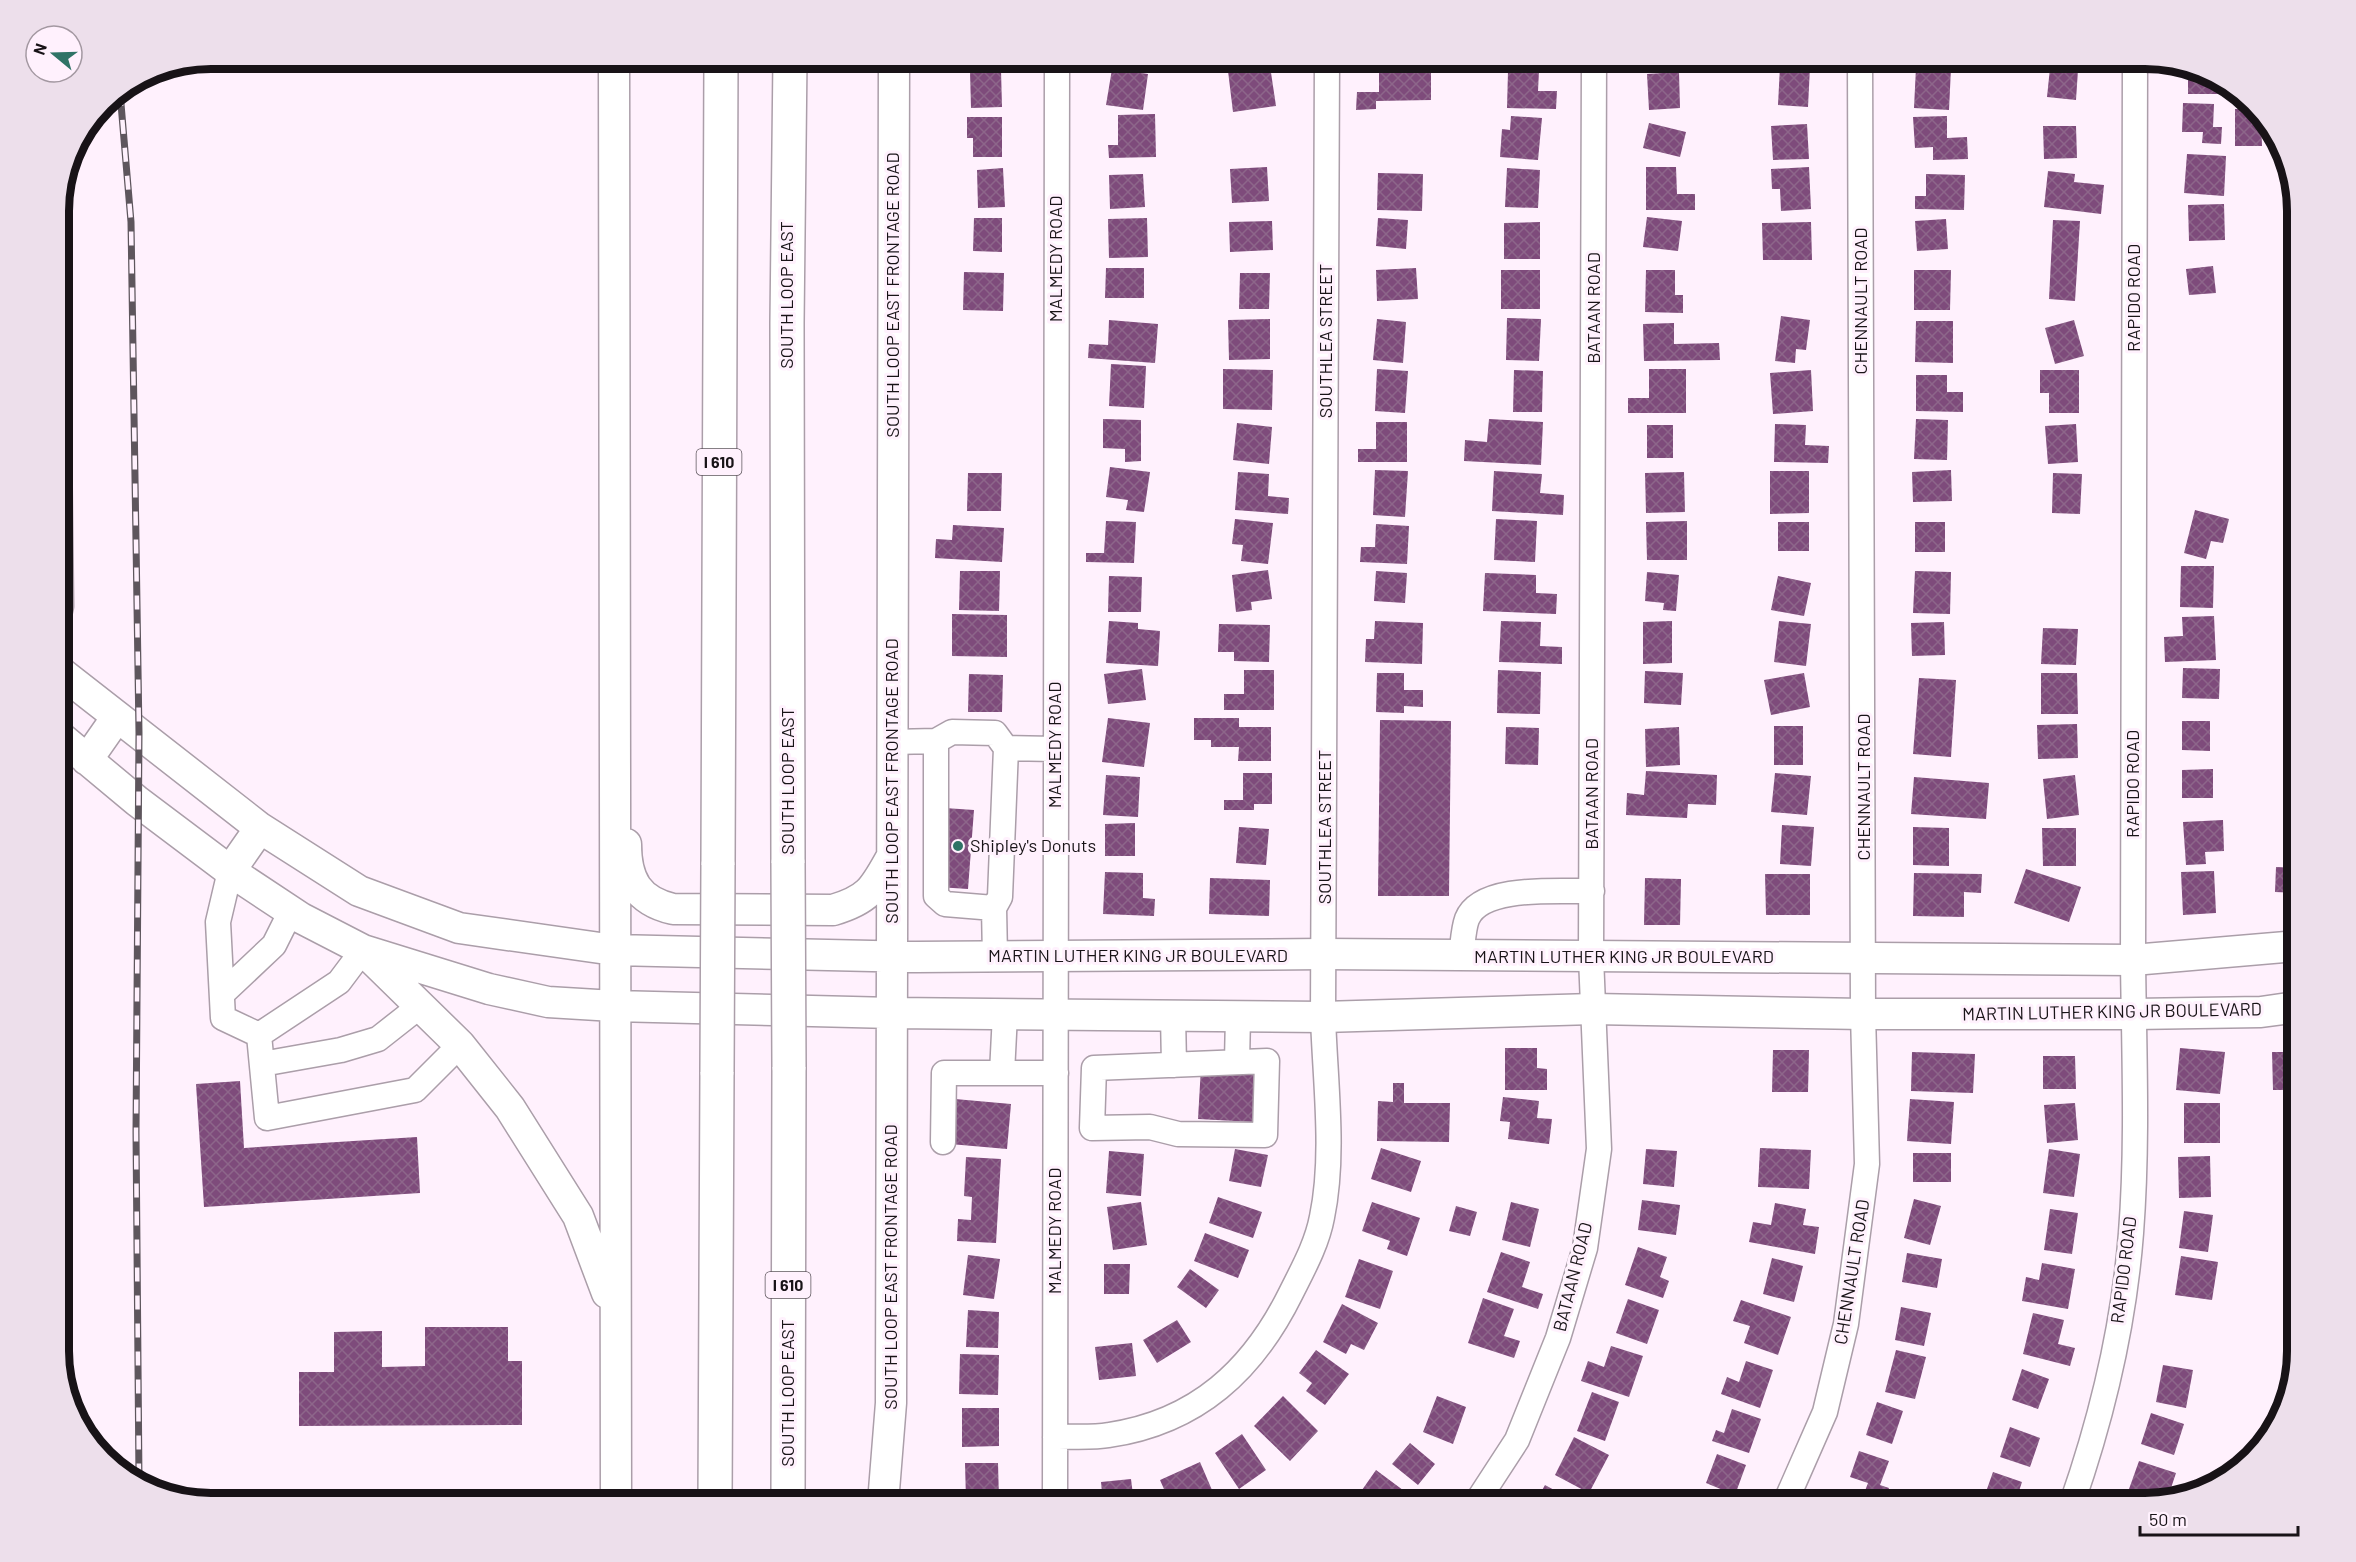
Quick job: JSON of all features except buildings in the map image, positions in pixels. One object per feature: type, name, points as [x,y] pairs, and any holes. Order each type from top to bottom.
[{"type":"highway","name":"I 610","points":[[715,1493],[721,69]]},
{"type":"highway","name":"SOUTH LOOP EAST","points":[[788,1493],[787,323],[790,69]]},
{"type":"main road","points":[[614,69],[614,1006],[615,1251],[618,1342],[616,1493]]},
{"type":"main road","name":"SOUTH LOOP EAST FRONTAGE ROAD","points":[[884,1493],[891,1403],[894,69]]},
{"type":"main road","points":[[614,633],[626,678],[626,857],[638,893],[655,905],[673,909],[833,910],[856,903],[874,887],[892,856]]},
{"type":"main road","name":"MARTIN LUTHER KING JR BOULEVARD","points":[[69,679],[260,828],[359,891],[459,928],[614,950],[892,957],[1324,954],[2133,960],[2287,946]]},
{"type":"main road","points":[[87,760],[117,717]]},
{"type":"main road","name":"MARTIN LUTHER KING JR BOULEVARD","points":[[69,745],[230,871],[291,911],[363,950],[489,989],[548,1002],[614,1006],[892,1013],[1323,1017],[1593,1009],[1863,1014],[2134,1014],[2261,1012],[2287,1008]]},
{"type":"main road","points":[[230,871],[260,828]]},
{"type":"main road","points":[[363,950],[460,1046],[510,1108],[578,1216],[604,1279],[618,1342]]},
{"type":"street","name":"MALMEDY ROAD","points":[[1055,1493],[1057,69]]},
{"type":"street","name":"SOUTHLEA STREET","points":[[1055,1437],[1109,1436],[1157,1424],[1200,1404],[1235,1376],[1261,1345],[1284,1308],[1307,1262],[1322,1218],[1328,1169],[1323,1017],[1328,69]]},
{"type":"street","name":"BATAAN ROAD","points":[[1483,1493],[1517,1440],[1558,1338],[1585,1248],[1599,1149],[1591,957],[1594,69]]},
{"type":"street","name":"CHENNAULT ROAD","points":[[1789,1493],[1825,1412],[1846,1324],[1867,1164],[1863,1014],[1865,958],[1860,69]]},
{"type":"street","name":"RAPIDO ROAD","points":[[2075,1493],[2104,1392],[2131,1234],[2136,1097],[2133,960],[2134,69]]},
{"type":"street","points":[[892,742],[936,741],[952,732],[995,733],[1006,748],[1000,897],[994,908],[995,957]]},
{"type":"street","points":[[936,741],[936,896],[945,904],[994,908]]},
{"type":"street","points":[[1006,748],[1055,749]]},
{"type":"street","points":[[230,871],[218,922],[223,1018],[259,1035]]},
{"type":"street","points":[[1461,956],[1467,919],[1478,904],[1510,893],[1592,891]]},
{"type":"street","points":[[222,994],[274,945],[291,911]]},
{"type":"street","points":[[259,1035],[339,982],[363,950]]},
{"type":"street","points":[[262,1064],[340,1050],[378,1039],[420,1006]]},
{"type":"street","points":[[1002,1073],[1005,1014]]},
{"type":"street","points":[[1173,1015],[1174,1065]]},
{"type":"street","points":[[1237,1062],[1238,1016]]},
{"type":"street","points":[[259,1035],[267,1118],[415,1090],[460,1046]]},
{"type":"street","points":[[1267,1061],[1265,1135],[1178,1134],[1150,1127],[1092,1128],[1094,1068],[1174,1065],[1267,1061]]},
{"type":"street","points":[[943,1142],[944,1073],[1056,1073]]},
{"type":"street","points":[[1055,1116],[1093,1117]]},
{"type":"railway","points":[[121,102],[131,222],[139,733],[136,1132],[139,1473]]},
{"type":"place","name":"Shipley's Donuts","points":[[958,846]]}]
